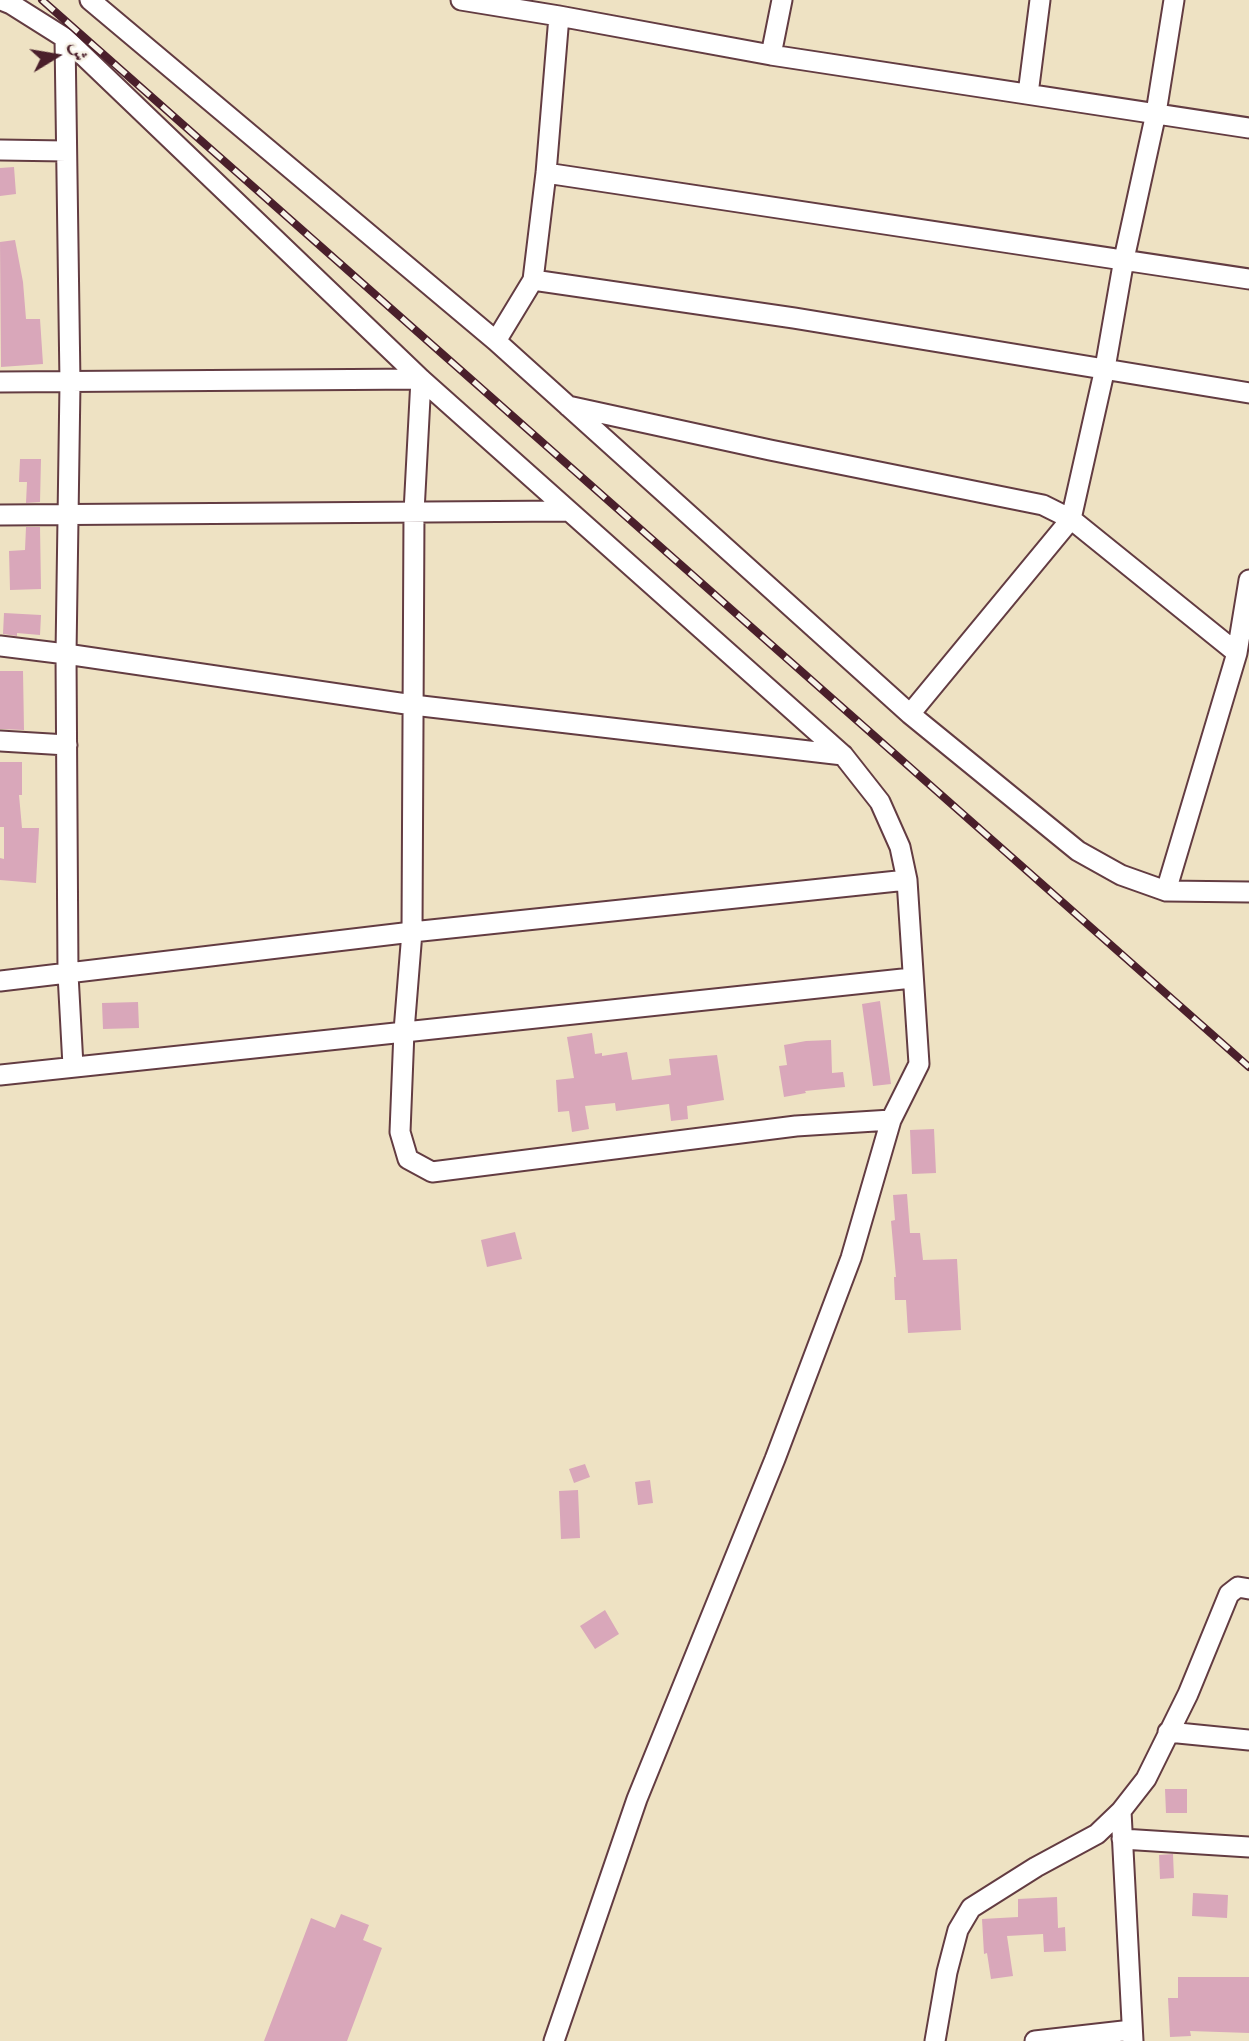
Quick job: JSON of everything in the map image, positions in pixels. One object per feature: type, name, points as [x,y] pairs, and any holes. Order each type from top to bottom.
[{"type":"street","points":[[1,0],[65,38],[421,379],[843,755],[880,802],[900,847],[907,880],[919,1064],[891,1120],[851,1258],[775,1459],[637,1799],[554,2041]]},
{"type":"street","points":[[90,0],[496,341],[910,714],[1079,851],[1121,874],[1167,891],[1249,892]]},
{"type":"street","points":[[461,0],[771,55],[1249,128]]},
{"type":"street","points":[[771,55],[782,0]]},
{"type":"street","points":[[1028,94],[1040,0]]},
{"type":"street","points":[[910,714],[1071,519],[1105,368],[1124,259],[1156,113],[1174,0]]},
{"type":"street","points":[[496,341],[533,280],[546,173],[559,16]]},
{"type":"street","points":[[65,38],[70,383],[66,745],[68,974],[73,1066]]},
{"type":"street","points":[[0,150],[66,151]]},
{"type":"street","points":[[546,173],[1249,279]]},
{"type":"street","points":[[533,280],[794,318],[1249,393]]},
{"type":"street","points":[[0,382],[421,379]]},
{"type":"street","points":[[421,379],[414,512],[412,932],[400,1132],[408,1159],[432,1172],[796,1126],[891,1120]]},
{"type":"street","points":[[567,406],[1043,505],[1071,519],[1237,653]]},
{"type":"street","points":[[0,515],[568,511]]},
{"type":"street","points":[[1167,891],[1237,653],[1249,580]]},
{"type":"street","points":[[0,646],[413,705],[843,755]]},
{"type":"street","points":[[0,741],[66,745]]},
{"type":"street","points":[[0,981],[412,932],[907,880]]},
{"type":"street","points":[[0,1075],[912,978]]},
{"type":"street","points":[[935,2041],[947,1972],[958,1930],[971,1908],[1036,1867],[1097,1834],[1121,1811],[1146,1779],[1188,1693],[1229,1594],[1238,1587],[1249,1589]]},
{"type":"street","points":[[1168,1732],[1249,1740]]},
{"type":"street","points":[[1035,2041],[1132,2035],[1121,1811]]},
{"type":"street","points":[[1122,1839],[1249,1847]]},
{"type":"building","points":[[14,167],[16,194],[0,196],[0,168]]},
{"type":"building","points":[[15,240],[23,282],[26,319],[40,319],[43,364],[1,367],[0,242]]},
{"type":"building","points":[[20,459],[41,459],[40,502],[26,503],[27,482],[19,482]]},
{"type":"building","points":[[26,527],[40,527],[41,589],[10,590],[9,551],[25,550]]},
{"type":"building","points":[[4,613],[41,615],[40,635],[3,634]]},
{"type":"building","points":[[0,671],[23,671],[24,730],[0,729]]},
{"type":"building","points":[[0,762],[22,762],[22,795],[19,795],[22,828],[39,828],[36,883],[0,880],[0,858],[4,859],[4,827],[0,827]]},
{"type":"building","points":[[880,1001],[891,1084],[873,1086],[862,1004]]},
{"type":"building","points":[[138,1002],[139,1028],[103,1029],[102,1003]]},
{"type":"building","points":[[592,1033],[595,1054],[602,1053],[602,1056],[627,1052],[632,1080],[671,1075],[669,1059],[717,1055],[724,1100],[687,1106],[688,1119],[671,1121],[669,1104],[616,1111],[615,1103],[585,1106],[589,1129],[572,1132],[569,1111],[558,1112],[556,1080],[574,1078],[567,1037]]},
{"type":"building","points":[[831,1040],[832,1073],[843,1072],[845,1087],[805,1091],[806,1093],[784,1097],[779,1066],[787,1065],[784,1045]]},
{"type":"building","points":[[934,1129],[936,1173],[912,1174],[910,1130]]},
{"type":"building","points":[[907,1194],[910,1233],[920,1233],[923,1260],[957,1259],[961,1330],[908,1333],[906,1300],[895,1300],[896,1277],[891,1221],[895,1220],[893,1195]]},
{"type":"building","points":[[515,1232],[522,1259],[487,1267],[481,1240]]},
{"type":"building","points":[[585,1464],[590,1477],[574,1483],[569,1469]]},
{"type":"building","points":[[650,1480],[653,1503],[638,1505],[635,1482]]},
{"type":"building","points":[[578,1490],[580,1538],[561,1539],[559,1491]]},
{"type":"building","points":[[605,1610],[619,1634],[595,1649],[580,1626]]},
{"type":"building","points":[[1165,1789],[1187,1789],[1187,1813],[1166,1813]]},
{"type":"building","points":[[1173,1854],[1174,1878],[1160,1879],[1159,1855]]},
{"type":"building","points":[[1193,1893],[1228,1895],[1227,1918],[1192,1916]]},
{"type":"building","points":[[1057,1897],[1058,1928],[1065,1927],[1066,1951],[1044,1952],[1043,1934],[1007,1936],[1013,1976],[991,1979],[987,1953],[984,1954],[982,1919],[1018,1917],[1018,1899]]},
{"type":"building","points":[[341,1914],[369,1925],[363,1940],[382,1948],[347,2041],[264,2041],[311,1918],[335,1928]]},
{"type":"building","points":[[1178,1977],[1249,1977],[1249,2033],[1190,2031],[1191,2036],[1170,2037],[1168,1998],[1178,1998]]},
{"type":"railway","points":[[42,0],[1249,1067]]}]
